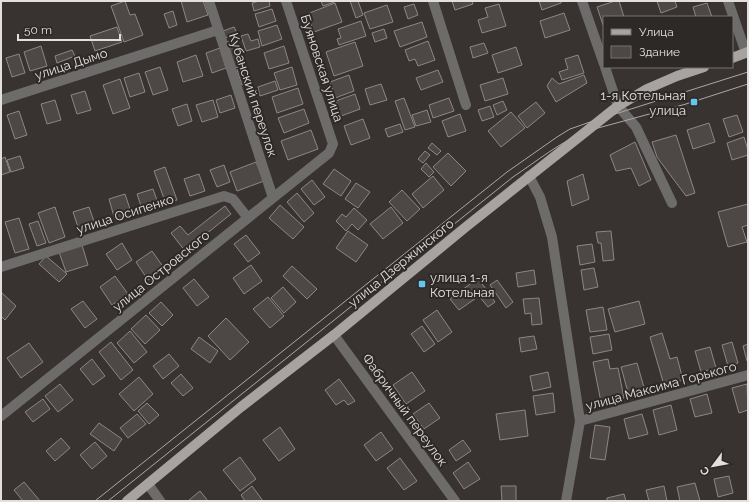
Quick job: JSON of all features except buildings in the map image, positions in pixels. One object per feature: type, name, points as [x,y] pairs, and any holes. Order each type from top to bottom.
[{"type":"main road","points":[[733,58],[747,53]]},
{"type":"main road","name":"улица Дзержинского","points":[[127,501],[241,407],[334,335],[528,176],[618,106],[647,89],[701,68]]},
{"type":"street","name":"Кубанский переулок","points":[[209,1],[274,198]]},
{"type":"street","name":"Буяновская улица","points":[[286,1],[333,144]]},
{"type":"street","points":[[433,1],[466,105]]},
{"type":"street","points":[[582,1],[603,61]]},
{"type":"street","points":[[728,1],[747,53]]},
{"type":"street","name":"улица Дымо","points":[[1,100],[218,30]]},
{"type":"street","points":[[605,68],[618,106],[636,127],[672,203]]},
{"type":"street","name":"улица Островского","points":[[1,416],[329,153],[333,144]]},
{"type":"street","points":[[528,176],[535,185],[540,197],[552,236],[580,421],[566,501]]},
{"type":"street","name":"улица Осипенко","points":[[1,267],[224,196],[233,200],[248,218]]},
{"type":"street","name":"Фабричный переулок","points":[[334,335],[455,501]]},
{"type":"street","name":"улица Максима Горького","points":[[580,421],[748,375]]},
{"type":"street","points":[[148,484],[160,501]]},
{"type":"tram line","points":[[95,501],[507,172],[557,137],[570,129],[593,121],[748,72]]},
{"type":"tram line","points":[[108,501],[513,177],[549,152],[577,135],[587,131],[686,104],[748,84]]},
{"type":"place","name":"1-я Котельная улица","points":[[694,102]]},
{"type":"place","name":"улица 1-я Котельная","points":[[422,284]]}]
